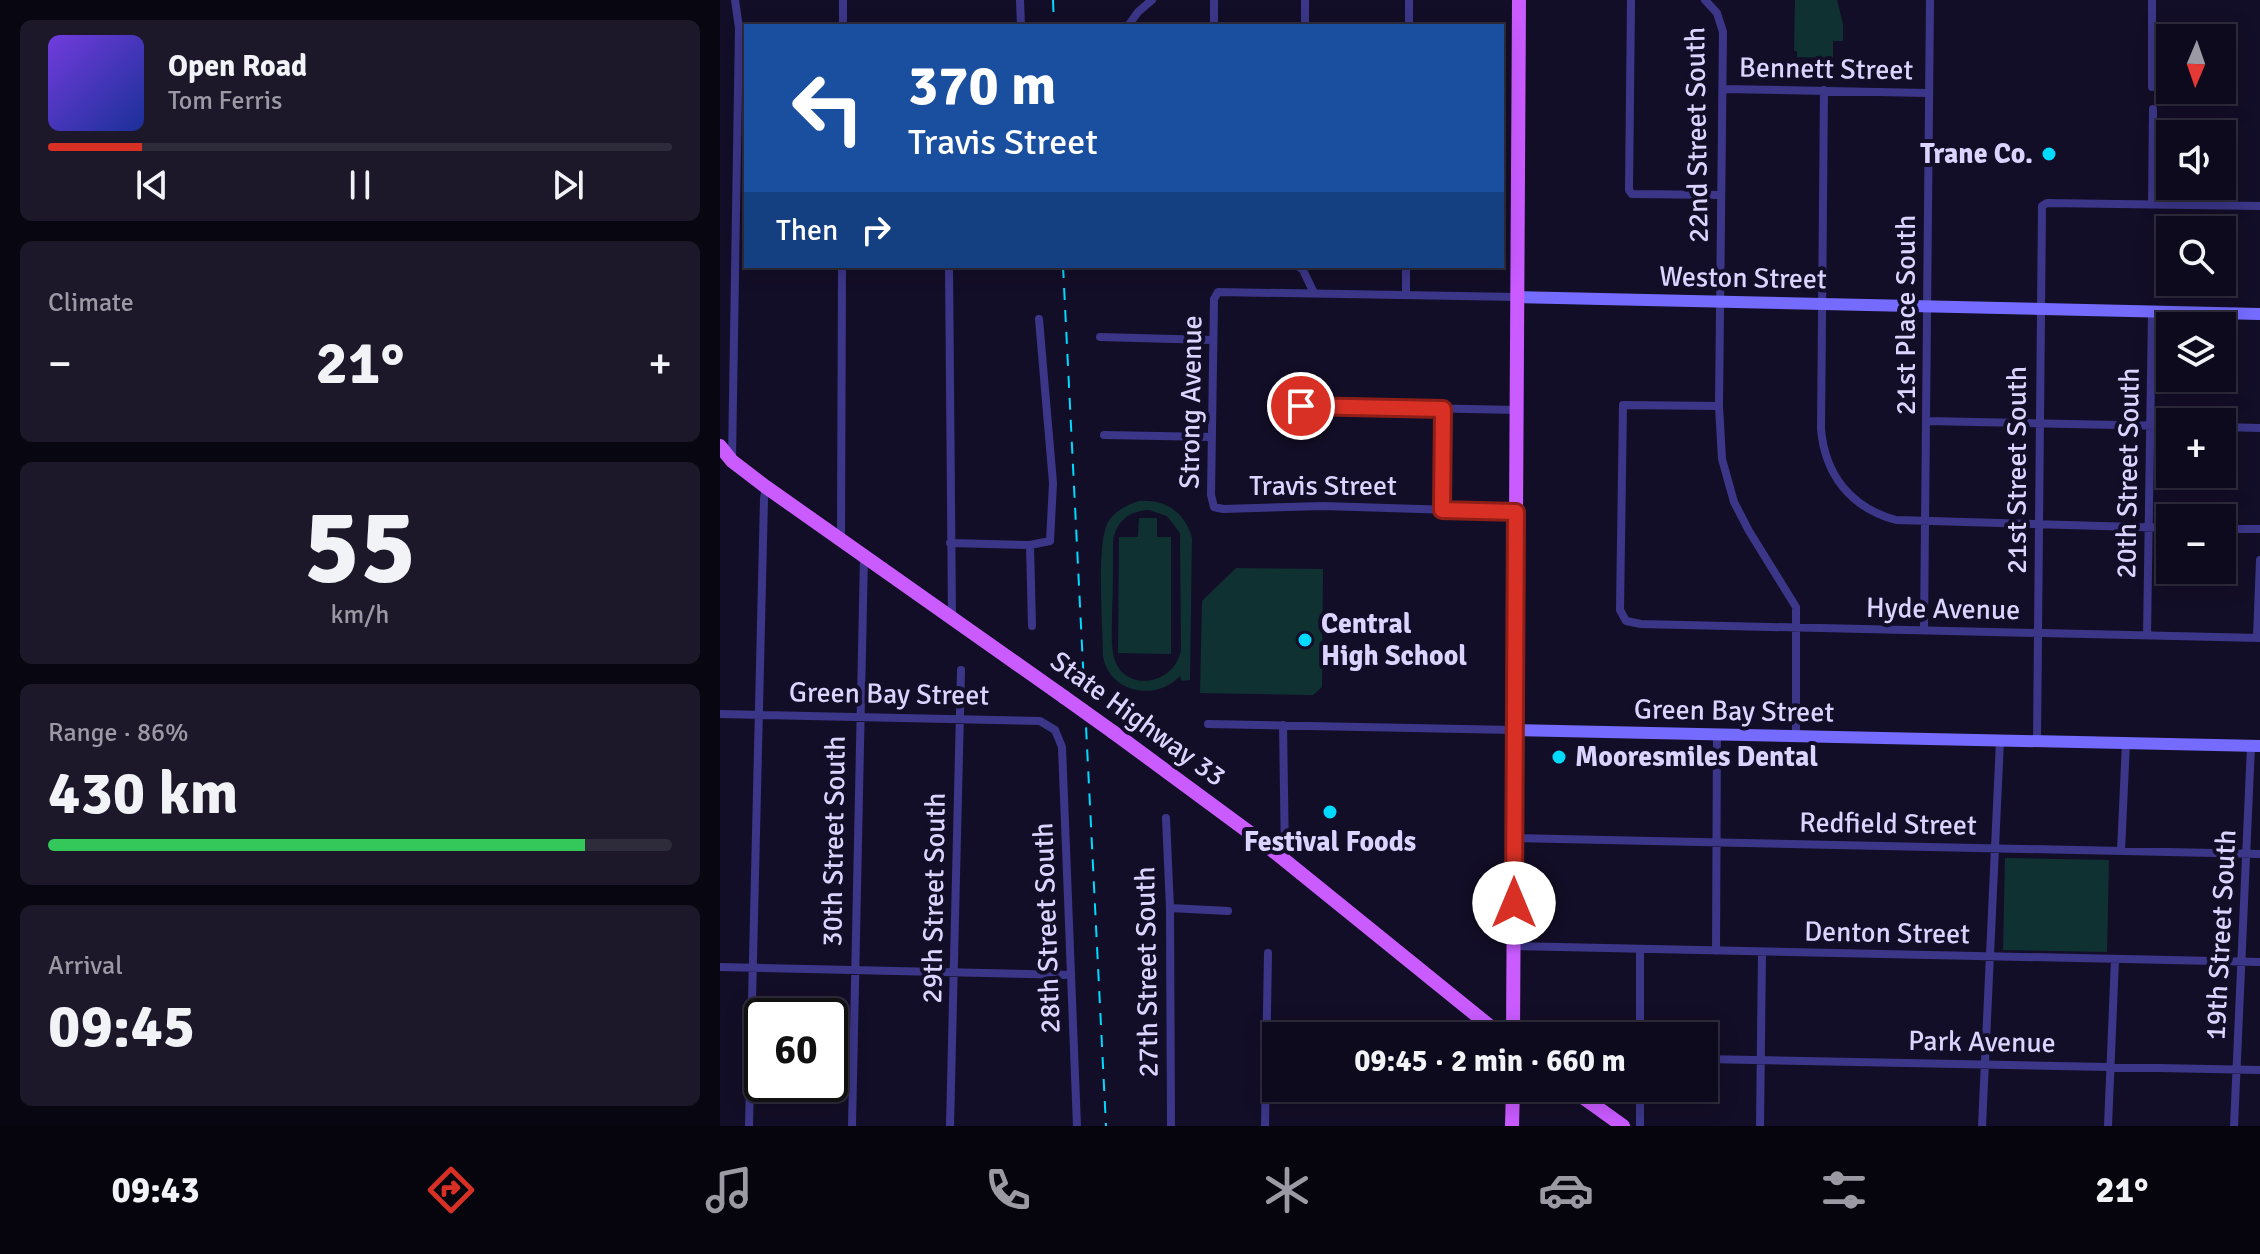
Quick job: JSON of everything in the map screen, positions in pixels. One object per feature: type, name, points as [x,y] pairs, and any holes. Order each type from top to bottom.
[{"type":"main road","points":[[1513,1022],[1519,0]]},
{"type":"main road","name":"State Highway 33","points":[[720,446],[726,458],[1113,732],[1285,859],[1485,1022]]},
{"type":"main road","points":[[1512,1126],[1513,1102]]},
{"type":"main road","points":[[1590,1102],[1623,1126]]},
{"type":"street","points":[[726,458],[739,28],[735,0]]},
{"type":"street","points":[[843,0],[843,24]]},
{"type":"street","points":[[1020,0],[1021,24]]},
{"type":"street","points":[[1129,24],[1152,0]]},
{"type":"street","points":[[1214,0],[1214,24]]},
{"type":"street","points":[[1305,0],[1305,24]]},
{"type":"street","points":[[1409,0],[1409,24]]},
{"type":"street","points":[[1631,0],[1629,186],[1632,194],[1721,195]]},
{"type":"street","name":"22nd Street South","points":[[1705,0],[1721,20],[1719,406],[1722,459],[1734,502],[1796,607],[1796,736]]},
{"type":"street","name":"21st Place South","points":[[1924,630],[1930,0]]},
{"type":"street","points":[[2152,0],[2152,87]]},
{"type":"street","name":"Bennett Street","points":[[1723,89],[1927,93]]},
{"type":"street","points":[[1824,90],[1821,429],[1825,455],[1844,489],[1869,511],[1896,520],[2156,527]]},
{"type":"street","points":[[2153,109],[2152,204],[2260,206]]},
{"type":"street","name":"21st Street South","points":[[2037,741],[2042,206],[2047,203],[2152,204]]},
{"type":"street","points":[[841,540],[842,268]]},
{"type":"street","points":[[949,268],[952,619]]},
{"type":"street","points":[[1302,268],[1314,293]]},
{"type":"street","points":[[1406,268],[1406,295]]},
{"type":"street","name":"Weston Street","points":[[1226,291],[2260,314]]},
{"type":"street","name":"Strong Avenue","points":[[1226,291],[1218,292],[1214,297],[1211,500],[1216,508],[1227,508]]},
{"type":"street","name":"20th Street South","points":[[2147,635],[2152,312]]},
{"type":"street","points":[[950,543],[1030,545],[1050,541],[1053,483],[1039,319]]},
{"type":"street","points":[[1100,337],[1212,340]]},
{"type":"street","points":[[1272,405],[1517,410]]},
{"type":"street","name":"Hyde Avenue","points":[[1719,406],[1623,405],[1620,610],[1626,621],[1641,624],[2259,638]]},
{"type":"street","points":[[1442,510],[1443,409]]},
{"type":"street","points":[[1927,421],[2156,425]]},
{"type":"street","points":[[2236,427],[2260,428]]},
{"type":"street","points":[[1104,435],[1212,437]]},
{"type":"street","points":[[749,1126],[766,487]]},
{"type":"street","name":"Travis Street","points":[[1227,508],[1323,506],[1516,512]]},
{"type":"street","points":[[2236,529],[2260,529]]},
{"type":"street","points":[[1030,545],[1032,626]]},
{"type":"street","name":"30th Street South","points":[[852,1126],[864,556]]},
{"type":"street","points":[[2259,638],[2260,560]]},
{"type":"street","name":"29th Street South","points":[[950,1126],[961,670]]},
{"type":"street","name":"Green Bay Street","points":[[720,714],[1040,721],[1055,730]]},
{"type":"street","name":"Green Bay Street","points":[[1208,724],[2256,746]]},
{"type":"street","points":[[1283,725],[1285,859]]},
{"type":"street","name":"28th Street South","points":[[1055,730],[1062,747],[1077,1126]]},
{"type":"street","points":[[1716,951],[1717,734]]},
{"type":"street","points":[[1982,1126],[2000,741]]},
{"type":"street","points":[[2121,851],[2126,743]]},
{"type":"street","name":"19th Street South","points":[[2234,1126],[2247,854],[2256,746]]},
{"type":"street","name":"27th Street South","points":[[1166,818],[1170,908],[1171,1126]]},
{"type":"street","name":"Redfield Street","points":[[1514,838],[2260,854]]},
{"type":"street","points":[[1170,908],[1228,911]]},
{"type":"street","name":"Denton Street","points":[[1514,946],[2260,962]]},
{"type":"street","points":[[1640,949],[1640,1022]]},
{"type":"street","points":[[1760,1126],[1762,952]]},
{"type":"street","points":[[1265,1126],[1268,953]]},
{"type":"street","points":[[2108,1126],[2115,959]]},
{"type":"street","points":[[720,967],[1070,975]]},
{"type":"street","name":"Park Avenue","points":[[1718,1059],[2260,1070]]},
{"type":"street","points":[[1640,1102],[1640,1126]]},
{"type":"green space","points":[[1795,0],[1837,0],[1843,24],[1843,41],[1833,41],[1833,58],[1797,57],[1797,51],[1794,51]]},
{"type":"green space","points":[[1139,501],[1157,502],[1173,509],[1184,521],[1192,538],[1190,680],[1181,681],[1180,676],[1159,689],[1147,691],[1135,690],[1114,678],[1103,656],[1101,566],[1104,533],[1114,515]],"holes":[[[1149,510],[1167,516],[1180,533],[1181,650],[1168,672],[1147,681],[1135,680],[1117,666],[1113,653],[1113,541],[1120,523],[1135,512]]]},
{"type":"green space","points":[[1139,518],[1157,518],[1157,537],[1171,537],[1171,654],[1118,653],[1119,537],[1138,537]]},
{"type":"green space","points":[[1236,568],[1323,569],[1322,687],[1313,695],[1200,693],[1202,601]]},
{"type":"green space","points":[[2005,858],[2109,860],[2107,952],[2003,950]]},
{"type":"railway","points":[[1053,0],[1054,24]]},
{"type":"railway","points":[[1063,268],[1106,1126]]},
{"type":"place","name":"Trane Co.","points":[[2049,154]]},
{"type":"place","name":"Central High School","points":[[1305,640]]},
{"type":"place","name":"Mooresmiles Dental","points":[[1559,757]]},
{"type":"place","name":"Festival Foods","points":[[1330,812]]},
{"type":"route","points":[[1301,406],[1443,409],[1442,510],[1516,512],[1514,903]]}]
